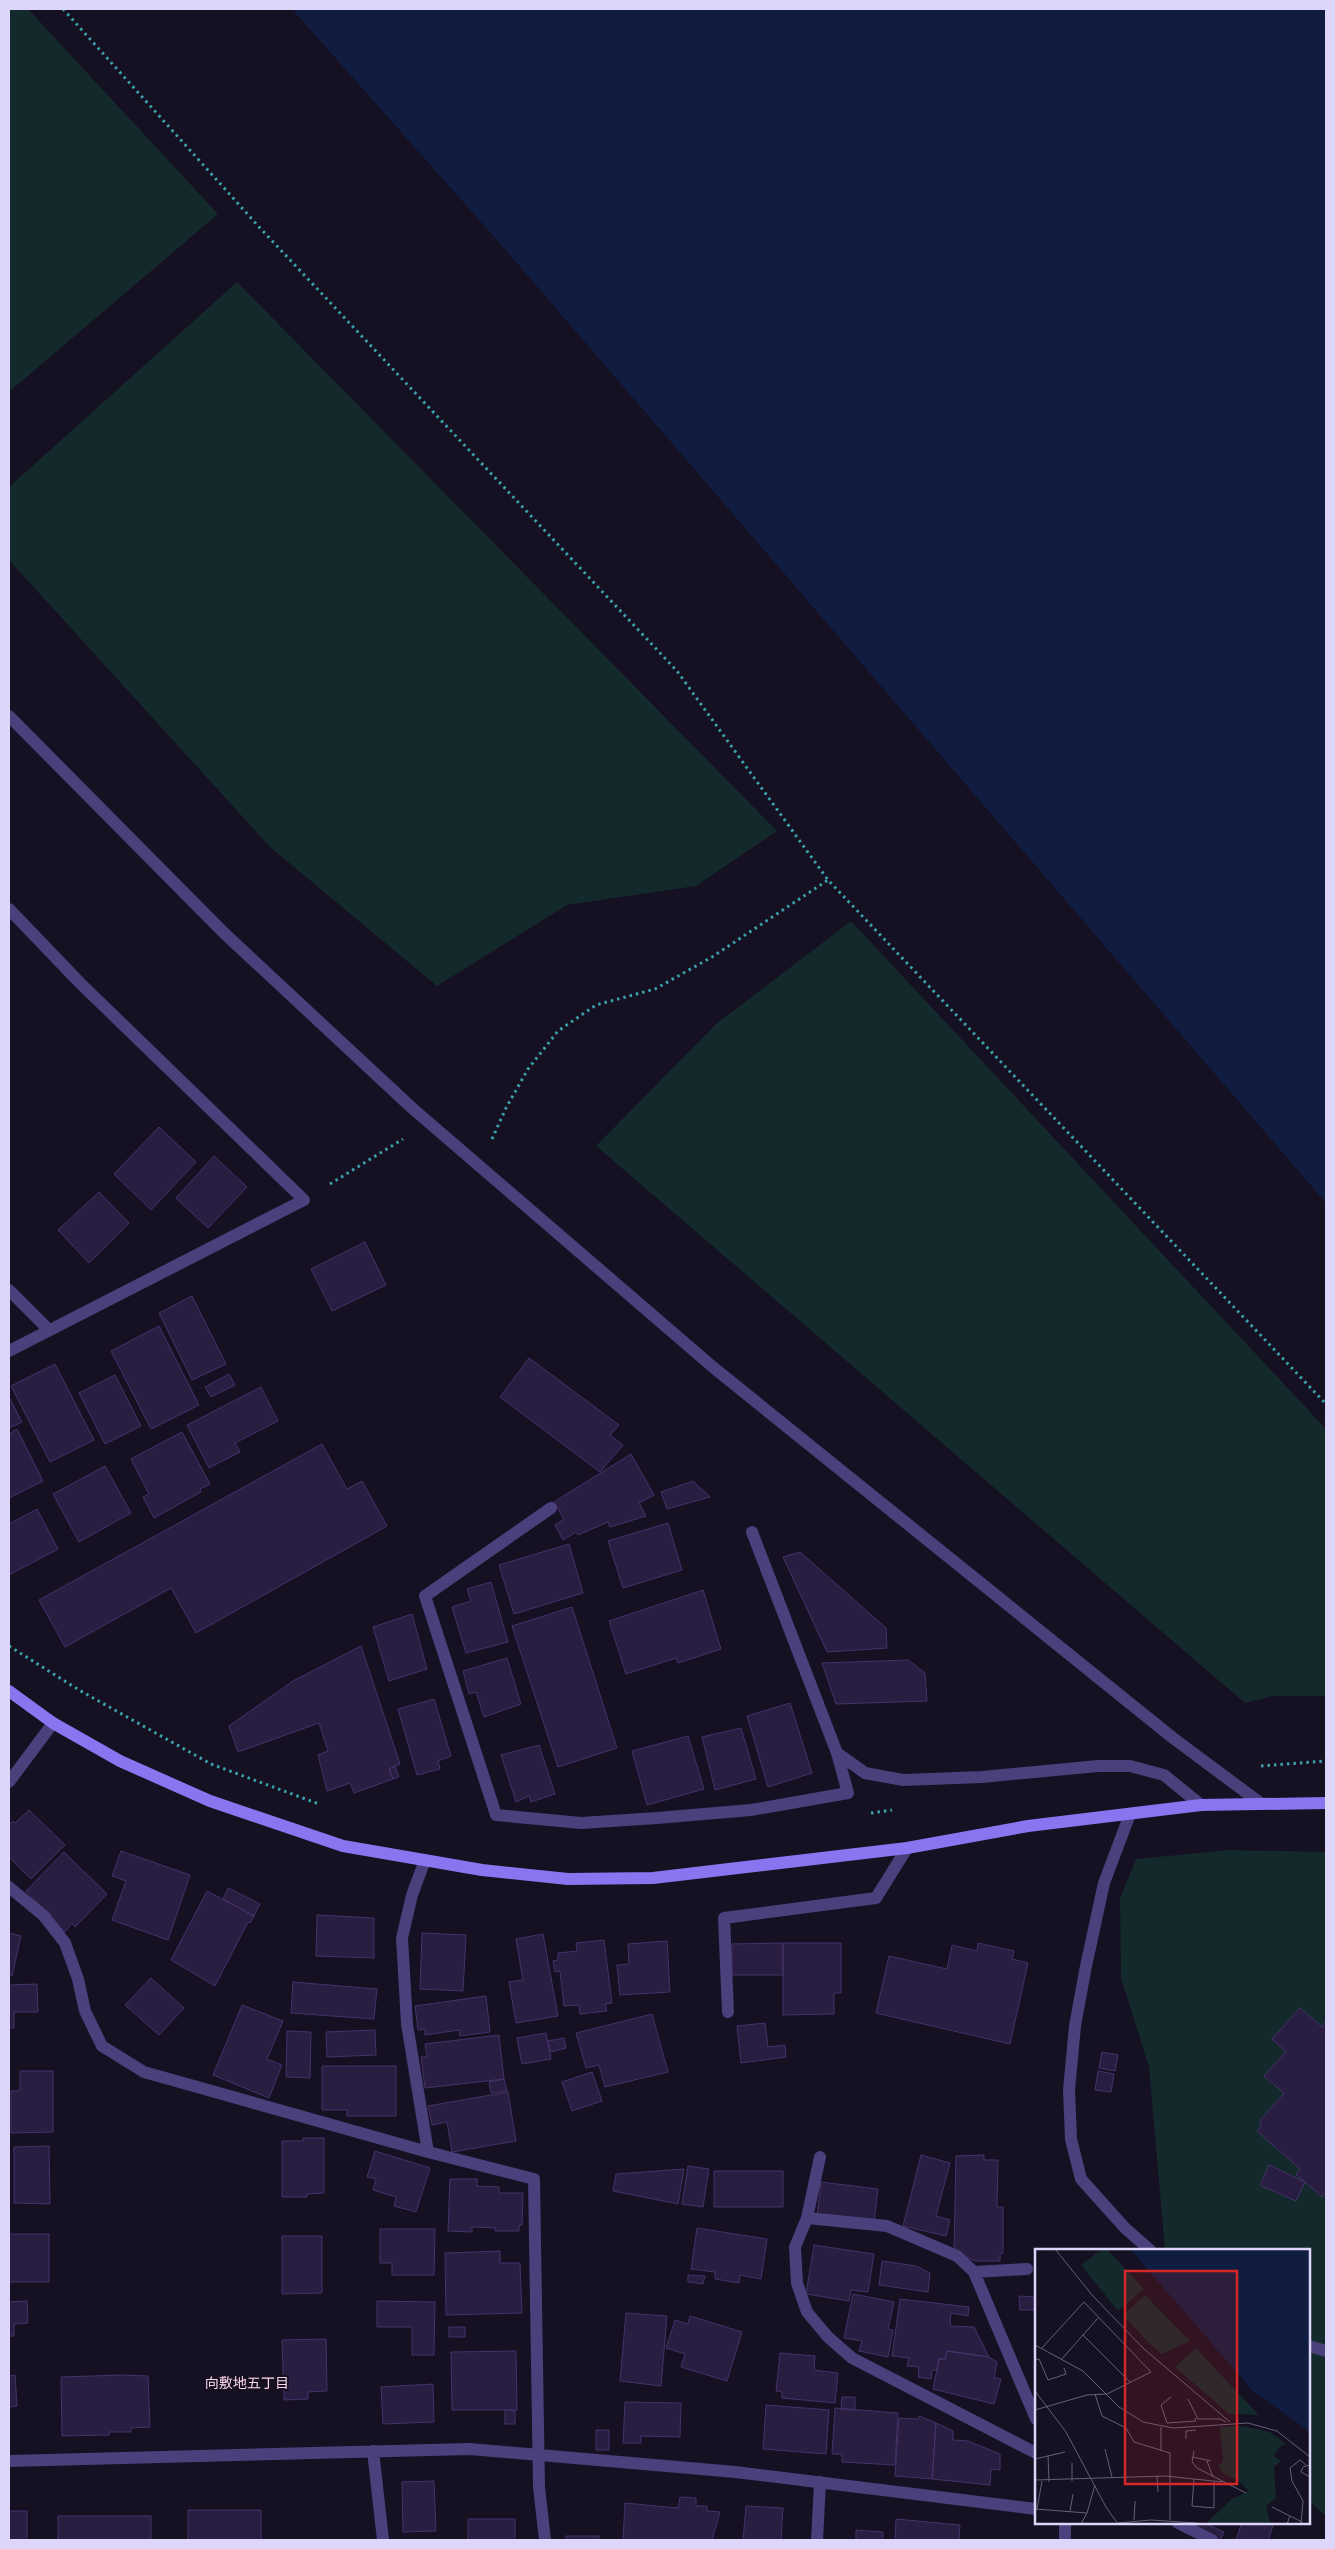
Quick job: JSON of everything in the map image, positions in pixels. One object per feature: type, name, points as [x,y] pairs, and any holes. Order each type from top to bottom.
[{"type":"street","points":[[9,716],[224,933],[480,1167],[714,1368],[1166,1732],[1259,1802]]},
{"type":"street","points":[[9,909],[80,983],[304,1200],[9,1351]]},
{"type":"street","points":[[9,1290],[49,1330]]},
{"type":"street","points":[[550,1508],[425,1596],[496,1815],[581,1823],[751,1810],[848,1793],[837,1752],[752,1532]]},
{"type":"street","points":[[9,1690],[53,1723],[120,1761],[210,1801],[344,1846],[482,1870],[568,1879],[653,1878],[907,1848],[1028,1826],[1200,1805],[1259,1802],[1326,1803]]},
{"type":"street","points":[[9,1782],[53,1723]]},
{"type":"street","points":[[837,1752],[865,1773],[903,1780],[982,1777],[1098,1766],[1130,1766],[1164,1775],[1200,1805]]},
{"type":"street","points":[[1130,1814],[1104,1883],[1075,2026],[1069,2090],[1071,2138],[1081,2180],[1125,2228],[1149,2249]]},
{"type":"street","points":[[728,2012],[724,1918],[876,1898],[907,1848]]},
{"type":"street","points":[[425,1860],[412,1895],[402,1938],[407,2024],[428,2152]]},
{"type":"street","points":[[9,1887],[44,1916],[65,1943],[78,1979],[85,2011],[102,2046],[144,2072],[428,2152],[534,2179],[539,2486],[545,2540]]},
{"type":"street","points":[[820,2157],[807,2218],[796,2248],[797,2283],[807,2312],[828,2337],[852,2358],[1035,2452]]},
{"type":"street","points":[[807,2218],[887,2226],[957,2256],[974,2272],[1035,2417]]},
{"type":"street","points":[[974,2272],[1027,2269]]},
{"type":"street","points":[[1310,2346],[1326,2351]]},
{"type":"street","points":[[9,2461],[470,2448],[735,2472],[1035,2508]]},
{"type":"street","points":[[373,2451],[383,2540]]},
{"type":"street","points":[[817,2540],[820,2482]]},
{"type":"street","points":[[1065,2524],[1065,2540]]},
{"type":"street","points":[[1180,2524],[1212,2540]]},
{"type":"path","points":[[63,9],[260,228],[677,671],[828,880],[1326,1404]]},
{"type":"path","points":[[480,1167],[506,1108],[528,1069],[558,1031],[596,1005],[655,989],[712,957],[828,880]]},
{"type":"path","points":[[304,1200],[430,1123]]},
{"type":"green space","points":[[9,9],[28,9],[218,214],[9,392]]},
{"type":"green space","points":[[237,282],[777,831],[696,886],[567,905],[437,986],[270,847],[9,560],[9,487]]},
{"type":"green space","points":[[851,921],[1326,1429],[1326,1696],[1273,1696],[1245,1703],[596,1146],[716,1024]]},
{"type":"green space","points":[[1229,1850],[1326,1852],[1326,2514],[1323,2514],[1310,2501],[1310,2249],[1165,2249],[1149,2067],[1121,1978],[1120,1898],[1136,1859]]},
{"type":"water","points":[[292,9],[1326,9],[1326,1203],[510,255]]},
{"type":"building","points":[[159,1127],[196,1162],[151,1210],[114,1174]]},
{"type":"building","points":[[214,1156],[247,1187],[208,1228],[176,1198]]},
{"type":"building","points":[[99,1192],[129,1223],[89,1263],[58,1230]]},
{"type":"building","points":[[365,1242],[386,1285],[332,1311],[311,1269]]},
{"type":"building","points":[[192,1296],[226,1364],[192,1380],[159,1313]]},
{"type":"building","points":[[159,1326],[199,1405],[151,1429],[111,1351]]},
{"type":"building","points":[[529,1358],[619,1425],[610,1435],[623,1445],[600,1472],[500,1397]]},
{"type":"building","points":[[55,1364],[94,1440],[50,1462],[11,1386]]},
{"type":"building","points":[[229,1374],[235,1385],[211,1397],[205,1387]]},
{"type":"building","points":[[115,1375],[141,1426],[105,1444],[79,1393]]},
{"type":"building","points":[[261,1387],[278,1421],[235,1443],[240,1452],[209,1468],[187,1425]]},
{"type":"building","points":[[9,1397],[22,1422],[9,1428]]},
{"type":"building","points":[[17,1429],[43,1481],[9,1498],[9,1434]]},
{"type":"building","points":[[182,1432],[210,1484],[200,1489],[201,1492],[154,1518],[143,1497],[149,1494],[131,1459]]},
{"type":"building","points":[[322,1444],[347,1489],[362,1481],[387,1526],[196,1633],[171,1588],[65,1647],[39,1600]]},
{"type":"building","points":[[631,1454],[654,1495],[639,1503],[646,1516],[610,1527],[608,1522],[578,1535],[576,1532],[563,1540],[555,1525],[564,1519],[554,1502]]},
{"type":"building","points":[[105,1466],[131,1513],[79,1542],[53,1494]]},
{"type":"building","points":[[693,1481],[710,1497],[667,1509],[661,1492]]},
{"type":"building","points":[[37,1509],[58,1549],[9,1575],[9,1524]]},
{"type":"building","points":[[668,1523],[682,1570],[623,1588],[608,1541]]},
{"type":"building","points":[[569,1544],[583,1593],[514,1614],[499,1565]]},
{"type":"building","points":[[800,1552],[886,1628],[887,1648],[827,1652],[783,1557]]},
{"type":"building","points":[[491,1582],[508,1642],[466,1653],[452,1607],[471,1601],[467,1589]]},
{"type":"building","points":[[703,1590],[721,1649],[678,1663],[676,1658],[626,1674],[609,1621]]},
{"type":"building","points":[[572,1607],[617,1748],[558,1767],[512,1626]]},
{"type":"building","points":[[412,1614],[427,1669],[389,1681],[373,1627]]},
{"type":"building","points":[[361,1646],[400,1764],[389,1769],[393,1779],[354,1793],[350,1783],[327,1791],[318,1755],[328,1751],[319,1723],[238,1752],[229,1726],[293,1681]]},
{"type":"building","points":[[507,1658],[521,1704],[484,1717],[476,1692],[469,1694],[463,1671]]},
{"type":"building","points":[[908,1660],[925,1673],[927,1701],[836,1704],[822,1663]]},
{"type":"building","points":[[434,1699],[451,1756],[438,1761],[440,1769],[417,1775],[398,1709]]},
{"type":"building","points":[[790,1703],[812,1773],[768,1787],[747,1716]]},
{"type":"building","points":[[741,1728],[756,1779],[715,1790],[702,1737]]},
{"type":"building","points":[[688,1736],[704,1789],[647,1805],[632,1751]]},
{"type":"building","points":[[539,1745],[555,1794],[531,1802],[529,1796],[516,1802],[501,1755]]},
{"type":"building","points":[[395,1766],[399,1777],[393,1779],[389,1769]]},
{"type":"building","points":[[29,1810],[65,1845],[31,1879],[9,1857],[9,1825],[13,1821],[15,1823]]},
{"type":"building","points":[[121,1851],[190,1875],[168,1940],[112,1920],[126,1881],[112,1876]]},
{"type":"building","points":[[64,1852],[107,1894],[75,1927],[72,1923],[65,1932],[26,1891]]},
{"type":"building","points":[[228,1888],[260,1904],[254,1916],[223,1899]]},
{"type":"building","points":[[207,1891],[254,1916],[250,1923],[248,1922],[215,1986],[171,1960]]},
{"type":"building","points":[[317,1915],[374,1918],[374,1958],[316,1956]]},
{"type":"building","points":[[9,1933],[21,1936],[12,1976],[9,1975]]},
{"type":"building","points":[[422,1933],[466,1935],[463,1991],[420,1989]]},
{"type":"building","points":[[543,1934],[558,2016],[516,2023],[509,1982],[523,1980],[516,1939]]},
{"type":"building","points":[[604,1940],[612,2003],[605,2004],[607,2011],[580,2014],[579,2005],[564,2006],[560,1971],[555,1972],[553,1961],[558,1960],[558,1953],[577,1951],[576,1943]]},
{"type":"building","points":[[667,1941],[670,1992],[620,1995],[617,1965],[629,1964],[628,1944]]},
{"type":"building","points":[[783,1943],[783,1975],[732,1975],[732,1944]]},
{"type":"building","points":[[783,1943],[841,1943],[841,1993],[834,1993],[834,2014],[783,2015]]},
{"type":"building","points":[[978,1943],[1014,1951],[1012,1959],[1028,1963],[1010,2044],[876,2013],[889,1956],[947,1969],[952,1945],[977,1951]]},
{"type":"building","points":[[151,1978],[184,2008],[159,2035],[125,2005]]},
{"type":"building","points":[[293,1982],[377,1989],[374,2019],[291,2013]]},
{"type":"building","points":[[37,1984],[38,2012],[14,2012],[14,2028],[9,2028],[9,1985]]},
{"type":"building","points":[[486,1996],[490,2032],[460,2036],[459,2030],[425,2035],[425,2029],[418,2030],[415,2006]]},
{"type":"building","points":[[242,2005],[283,2021],[267,2059],[282,2065],[269,2098],[213,2075]]},
{"type":"building","points":[[1300,2008],[1322,2027],[1326,2021],[1326,2192],[1322,2197],[1296,2174],[1300,2169],[1257,2131],[1262,2125],[1259,2122],[1284,2093],[1264,2076],[1286,2052],[1272,2039]]},
{"type":"building","points":[[652,2014],[668,2072],[605,2087],[599,2065],[586,2068],[576,2033]]},
{"type":"building","points":[[765,2023],[768,2047],[785,2045],[786,2057],[741,2063],[737,2026]]},
{"type":"building","points":[[375,2030],[376,2055],[327,2057],[326,2032]]},
{"type":"building","points":[[287,2031],[311,2032],[310,2078],[286,2077]]},
{"type":"building","points":[[546,2033],[551,2059],[522,2064],[517,2038]]},
{"type":"building","points":[[499,2035],[504,2079],[425,2088],[421,2057],[427,2057],[425,2044]]},
{"type":"building","points":[[564,2038],[566,2048],[551,2052],[548,2041]]},
{"type":"building","points":[[1102,2052],[1118,2055],[1115,2071],[1099,2068]]},
{"type":"building","points":[[322,2066],[396,2066],[396,2116],[347,2116],[347,2110],[322,2110]]},
{"type":"building","points":[[20,2071],[53,2071],[53,2132],[11,2133],[11,2091],[20,2091]]},
{"type":"building","points":[[1098,2071],[1114,2074],[1111,2092],[1095,2090]]},
{"type":"building","points":[[592,2072],[602,2101],[572,2111],[562,2082]]},
{"type":"building","points":[[504,2079],[507,2091],[491,2093],[489,2082]]},
{"type":"building","points":[[508,2092],[516,2141],[452,2152],[447,2122],[432,2125],[428,2106]]},
{"type":"building","points":[[303,2138],[324,2138],[324,2193],[307,2194],[307,2197],[282,2197],[282,2141],[303,2141]]},
{"type":"building","points":[[49,2146],[50,2204],[14,2203],[14,2147]]},
{"type":"building","points":[[375,2151],[430,2168],[416,2212],[394,2206],[396,2197],[373,2190],[376,2179],[367,2177]]},
{"type":"building","points":[[921,2155],[950,2163],[936,2216],[950,2220],[946,2236],[903,2226]]},
{"type":"building","points":[[984,2155],[984,2160],[998,2160],[997,2207],[1003,2207],[1003,2253],[1000,2254],[1000,2261],[975,2261],[954,2251],[956,2156]]},
{"type":"building","points":[[1269,2165],[1305,2182],[1296,2201],[1260,2185]]},
{"type":"building","points":[[688,2166],[709,2169],[703,2207],[682,2204]]},
{"type":"building","points":[[684,2169],[678,2204],[613,2191],[616,2174]]},
{"type":"building","points":[[714,2171],[783,2171],[783,2207],[714,2207]]},
{"type":"building","points":[[450,2179],[477,2179],[477,2186],[499,2187],[499,2193],[523,2193],[522,2225],[519,2225],[519,2231],[495,2231],[495,2228],[472,2227],[472,2232],[448,2231]]},
{"type":"building","points":[[821,2182],[878,2189],[874,2223],[817,2216]]},
{"type":"building","points":[[697,2228],[767,2239],[761,2279],[740,2275],[739,2283],[715,2279],[715,2272],[691,2269]]},
{"type":"building","points":[[380,2229],[435,2229],[434,2275],[392,2275],[392,2263],[380,2263]]},
{"type":"building","points":[[9,2234],[49,2234],[49,2282],[9,2282]]},
{"type":"building","points":[[282,2236],[322,2236],[322,2293],[282,2294]]},
{"type":"building","points":[[814,2245],[874,2254],[868,2292],[851,2290],[849,2301],[806,2294]]},
{"type":"building","points":[[500,2251],[500,2263],[520,2263],[522,2313],[446,2315],[445,2253]]},
{"type":"building","points":[[882,2261],[916,2266],[930,2273],[928,2292],[879,2285]]},
{"type":"building","points":[[688,2275],[705,2276],[703,2284],[688,2282]]},
{"type":"building","points":[[853,2294],[894,2302],[888,2329],[893,2330],[888,2357],[859,2351],[862,2341],[844,2338]]},
{"type":"building","points":[[1019,2296],[1035,2297],[1035,2310],[1020,2310]]},
{"type":"building","points":[[900,2299],[969,2307],[968,2316],[951,2313],[950,2326],[974,2327],[989,2357],[947,2351],[945,2359],[939,2359],[937,2370],[932,2370],[931,2379],[918,2377],[919,2367],[907,2366],[909,2358],[892,2356]]},
{"type":"building","points":[[27,2301],[28,2323],[14,2324],[14,2336],[9,2336],[9,2302]]},
{"type":"building","points":[[377,2301],[435,2302],[434,2355],[412,2355],[412,2327],[377,2327]]},
{"type":"building","points":[[626,2313],[667,2316],[661,2386],[620,2381]]},
{"type":"building","points":[[690,2316],[742,2332],[727,2381],[681,2367],[685,2354],[666,2348],[675,2320],[688,2324]]},
{"type":"building","points":[[449,2327],[465,2327],[465,2337],[449,2337]]},
{"type":"building","points":[[326,2339],[327,2391],[308,2392],[308,2399],[284,2400],[282,2340]]},
{"type":"building","points":[[516,2351],[517,2410],[452,2410],[451,2352]]},
{"type":"building","points":[[947,2351],[989,2357],[997,2362],[994,2378],[1001,2379],[994,2404],[933,2389],[939,2359],[945,2359]]},
{"type":"building","points":[[780,2353],[815,2356],[814,2370],[838,2373],[835,2403],[782,2398],[782,2392],[776,2391]]},
{"type":"building","points":[[15,2375],[17,2406],[9,2407],[9,2376]]},
{"type":"building","points":[[148,2376],[150,2427],[131,2428],[131,2432],[109,2432],[109,2435],[62,2436],[61,2377]]},
{"type":"building","points":[[433,2384],[434,2422],[383,2424],[381,2387]]},
{"type":"building","points":[[842,2397],[855,2397],[855,2410],[841,2409]]},
{"type":"building","points":[[625,2402],[681,2403],[680,2437],[641,2436],[641,2443],[623,2443]]},
{"type":"building","points":[[766,2405],[829,2410],[826,2454],[763,2449]]},
{"type":"building","points":[[835,2408],[898,2413],[895,2465],[842,2462],[842,2454],[832,2454]]},
{"type":"building","points":[[505,2410],[515,2411],[515,2424],[505,2424]]},
{"type":"building","points":[[919,2416],[936,2423],[932,2479],[895,2476],[899,2418],[919,2419]]},
{"type":"building","points":[[936,2423],[953,2431],[953,2440],[968,2441],[1000,2454],[1000,2470],[991,2469],[990,2485],[932,2479]]},
{"type":"building","points":[[596,2430],[609,2430],[609,2450],[596,2450]]},
{"type":"building","points":[[434,2481],[436,2531],[403,2532],[402,2482]]},
{"type":"building","points":[[680,2497],[696,2498],[696,2506],[707,2506],[707,2511],[720,2512],[712,2540],[623,2540],[625,2503],[678,2508]]},
{"type":"building","points":[[746,2506],[783,2508],[781,2540],[743,2540]]},
{"type":"building","points":[[188,2510],[261,2510],[261,2540],[188,2540]]},
{"type":"building","points":[[9,2511],[27,2511],[27,2540],[9,2540]]},
{"type":"building","points":[[58,2516],[151,2516],[151,2540],[58,2540]]},
{"type":"building","points":[[468,2519],[515,2519],[515,2540],[468,2540]]},
{"type":"building","points":[[896,2519],[960,2525],[959,2540],[895,2540]]},
{"type":"building","points":[[1184,2524],[1206,2524],[1224,2532],[1220,2540],[1215,2540]]},
{"type":"building","points":[[1236,2524],[1274,2524],[1268,2540],[1236,2540],[1241,2525]]},
{"type":"building","points":[[856,2530],[883,2532],[883,2540],[856,2540]]},
{"type":"building","points":[[566,2536],[599,2536],[599,2540],[566,2540]]},
{"type":"district","name":"向敷地五丁目","points":[[247,2383]]}]
